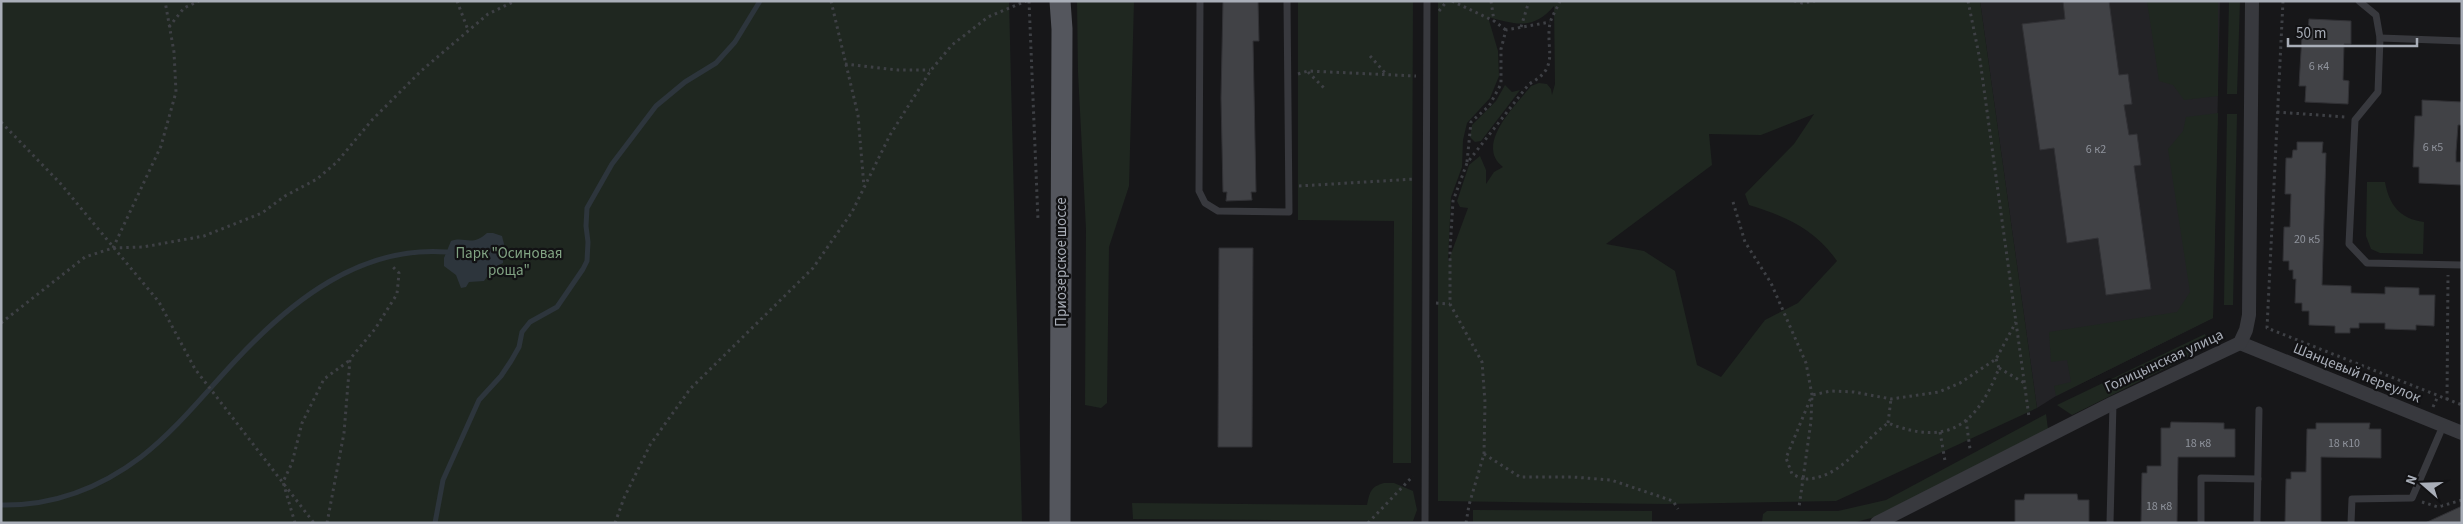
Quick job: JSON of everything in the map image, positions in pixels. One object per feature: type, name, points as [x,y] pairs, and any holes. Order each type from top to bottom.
[{"type":"main road","name":"Приозерское шоссе","points":[[1060,1],[1062,29],[1060,523]]},
{"type":"street","name":"Голицынская улица","points":[[1876,523],[2113,403],[2240,343],[2246,330],[2249,315],[2252,1]]},
{"type":"street","name":"Шанцевый переулок","points":[[2240,343],[2462,433]]},
{"type":"lane","points":[[1200,1],[1199,191],[1205,203],[1218,211],[1288,212],[1287,1]]},
{"type":"lane","points":[[1425,523],[1427,1]]},
{"type":"lane","points":[[2359,1],[2376,15],[2380,38],[2378,92],[2355,120],[2349,244],[2368,263],[2462,265]]},
{"type":"lane","points":[[2380,38],[2462,41]]},
{"type":"lane","points":[[2110,523],[2113,403]]},
{"type":"lane","points":[[2257,523],[2259,410]]},
{"type":"lane","points":[[2351,523],[2352,499],[2412,498],[2443,426]]},
{"type":"lane","points":[[2201,523],[2201,478],[2258,479]]},
{"type":"path","points":[[113,248],[161,146],[176,92],[174,52],[165,1]]},
{"type":"path","points":[[170,27],[184,8],[199,1]]},
{"type":"path","points":[[457,1],[468,30]]},
{"type":"path","points":[[1,322],[85,257],[113,248],[143,247],[204,236],[262,213],[285,196],[317,179],[337,162],[396,95],[468,30],[488,14],[515,1]]},
{"type":"path","points":[[831,1],[858,115],[864,188]]},
{"type":"path","points":[[615,523],[624,498],[650,445],[690,389],[813,268],[852,212],[890,135],[931,70],[952,45],[988,17],[1028,1],[1038,220]]},
{"type":"path","points":[[1452,1],[1494,21],[1506,30],[1550,22]]},
{"type":"path","points":[[1491,1],[1494,21]]},
{"type":"path","points":[[1521,27],[1529,1]]},
{"type":"path","points":[[1467,163],[1529,84],[1541,78],[1551,61],[1550,22],[1560,1]]},
{"type":"path","points":[[1794,1],[1802,3],[1815,1]]},
{"type":"path","points":[[1968,1],[1980,60],[2030,417]]},
{"type":"path","points":[[2283,1],[2267,328],[2462,405]]},
{"type":"path","points":[[1466,523],[1469,505],[1484,454],[1485,402],[1482,362],[1450,304],[1450,250],[1453,201],[1467,163],[1471,122],[1489,106],[1502,84],[1501,49],[1506,30]]},
{"type":"path","points":[[1370,56],[1387,75]]},
{"type":"path","points":[[845,64],[898,70],[931,70]]},
{"type":"path","points":[[1308,71],[1325,89]]},
{"type":"path","points":[[1295,74],[1308,71],[1417,76]]},
{"type":"path","points":[[2277,112],[2344,117],[2355,120]]},
{"type":"path","points":[[1,122],[60,183],[113,248],[135,271],[159,302],[195,369],[314,523]]},
{"type":"path","points":[[1296,186],[1416,179]]},
{"type":"path","points":[[1733,202],[1744,242],[1771,283],[1806,363],[1812,395],[1811,421],[1800,507]]},
{"type":"path","points":[[295,523],[283,482],[292,463],[302,423],[324,379],[350,359],[375,329],[397,294],[400,273],[390,265]]},
{"type":"path","points":[[2447,400],[2448,265]]},
{"type":"path","points":[[1812,395],[1831,391],[1891,399],[1939,392],[1960,383],[1996,359],[2016,322]]},
{"type":"path","points":[[327,523],[344,433],[350,359]]},
{"type":"path","points":[[1888,423],[1905,430],[1925,434],[1954,429],[1976,412],[1992,386],[1999,368],[1996,359]]},
{"type":"path","points":[[1999,368],[2026,384]]},
{"type":"path","points":[[1812,395],[1786,458],[1792,474],[1803,479],[1814,480],[1829,475],[1844,464],[1875,432],[1888,423],[1891,399]]},
{"type":"path","points":[[1966,420],[1970,449]]},
{"type":"path","points":[[1940,432],[1945,462]]},
{"type":"path","points":[[1484,454],[1520,477],[1573,476],[1611,480],[1673,501],[1678,509]]},
{"type":"path","points":[[1368,523],[1415,474]]},
{"type":"path","points":[[2412,498],[2438,507],[2462,500]]},
{"type":"shaded area","points":[[1980,1],[2220,1],[2213,318],[2056,396],[2037,408]]},
{"type":"shaded area","points":[[487,233],[502,236],[504,244],[503,263],[493,268],[484,281],[469,282],[466,287],[461,288],[456,275],[444,266],[444,258],[451,241],[473,240]]},
{"type":"green space","name":"Парк \"Осиновая роща\"","points":[[1,1],[1009,1],[1022,523],[1,523]]},
{"type":"green space","points":[[1077,1],[1134,1],[1129,186],[1109,247],[1107,403],[1101,408],[1085,405],[1086,229],[1078,72]]},
{"type":"green space","points":[[1298,1],[1413,1],[1411,463],[1393,463],[1394,221],[1298,220]]},
{"type":"green space","points":[[1438,1],[1980,1],[2037,408],[1836,501],[1665,504],[1438,501]],"holes":[[[1554,6],[1555,84],[1552,95],[1551,89],[1547,84],[1539,83],[1531,86],[1508,114],[1500,125],[1493,148],[1495,158],[1503,167],[1494,172],[1486,184],[1486,170],[1480,156],[1469,165],[1457,201],[1460,207],[1468,208],[1448,262],[1451,197],[1462,167],[1463,140],[1467,123],[1490,98],[1499,76],[1498,51],[1488,17],[1523,24],[1539,19]],[[1814,114],[1794,144],[1745,194],[1749,205],[1787,219],[1809,232],[1819,240],[1837,261],[1798,303],[1765,320],[1721,377],[1697,365],[1675,271],[1644,251],[1606,244],[1712,165],[1709,134],[1761,135]]]},
{"type":"green space","points":[[2147,1],[2218,1],[2218,96],[2184,100],[2173,85],[2159,81]]},
{"type":"green space","points":[[2229,1],[2240,1],[2237,94],[2227,94]]},
{"type":"green space","points":[[1505,85],[1512,92],[1520,90],[1481,141],[1475,142],[1470,137],[1472,125],[1496,101]]},
{"type":"green space","points":[[2218,113],[2213,318],[2056,396],[2054,386],[2071,382],[2067,360],[2051,362],[2049,332],[2177,312],[2190,292],[2168,149],[2183,131],[2186,117]]},
{"type":"green space","points":[[2227,114],[2237,114],[2233,305],[2224,305]]},
{"type":"green space","points":[[2367,182],[2385,182],[2389,198],[2397,209],[2408,218],[2424,222],[2423,254],[2380,253],[2371,249],[2366,236]]},
{"type":"green space","points":[[2205,334],[2210,346],[2072,415],[2057,405]]},
{"type":"green space","points":[[2046,414],[2048,429],[1875,517],[1852,523],[1762,522],[1763,514],[1767,511],[1838,511],[1886,500]]},
{"type":"green space","points":[[1384,483],[1394,483],[1413,491],[1417,510],[1413,521],[1133,519],[1132,503],[1367,505],[1371,491],[1376,486]]},
{"type":"green space","points":[[1473,510],[1652,511],[1652,523],[1473,523]]},
{"type":"building","points":[[1223,1],[1258,1],[1259,41],[1253,41],[1256,192],[1251,192],[1252,200],[1226,201],[1227,192],[1223,192],[1221,98]]},
{"type":"building","points":[[2063,1],[2109,1],[2119,75],[2128,74],[2132,104],[2124,105],[2129,135],[2137,134],[2141,165],[2134,166],[2151,289],[2106,295],[2098,238],[2067,243],[2054,148],[2040,150],[2022,24],[2065,19]]},
{"type":"building","points":[[2309,19],[2351,21],[2351,44],[2344,44],[2343,80],[2349,81],[2348,104],[2305,102],[2306,86],[2299,86],[2302,35],[2308,35]]},
{"type":"building","points":[[2422,100],[2462,102],[2462,125],[2458,125],[2456,162],[2462,162],[2462,185],[2419,183],[2419,167],[2413,167],[2415,116],[2422,116]]},
{"type":"building","points":[[2297,142],[2323,142],[2322,153],[2326,153],[2322,285],[2351,286],[2351,293],[2385,294],[2385,287],[2419,288],[2419,295],[2435,295],[2434,326],[2416,325],[2416,330],[2385,329],[2385,323],[2359,323],[2359,328],[2350,328],[2350,333],[2335,333],[2335,326],[2309,325],[2309,311],[2302,311],[2302,303],[2295,303],[2296,279],[2293,279],[2293,270],[2289,270],[2289,261],[2283,261],[2284,227],[2290,227],[2291,194],[2285,194],[2286,158],[2292,158],[2293,150],[2297,150]]},
{"type":"building","points":[[1219,248],[1253,248],[1252,447],[1218,447]]},
{"type":"building","points":[[2171,422],[2224,423],[2224,429],[2235,429],[2235,457],[2178,457],[2177,523],[2141,523],[2142,473],[2147,473],[2147,466],[2161,466],[2161,428],[2170,428]]},
{"type":"building","points":[[2316,423],[2370,423],[2369,429],[2381,429],[2381,458],[2321,457],[2321,523],[2285,523],[2286,479],[2291,479],[2291,472],[2306,472],[2307,429],[2316,429]]},
{"type":"building","points":[[2025,494],[2077,494],[2078,500],[2089,500],[2089,523],[2015,523],[2015,500],[2024,500]]},
{"type":"building","points":[[2462,506],[2462,523],[2425,523]]},
{"type":"waterway","points":[[435,523],[443,480],[479,400],[501,376],[511,361],[519,347],[522,332],[530,322],[557,307],[587,261],[587,208],[612,164],[656,106],[685,82],[716,63],[735,42],[760,1]]},
{"type":"waterway","points":[[1,505],[39,502],[75,493],[109,478],[125,468],[167,435],[257,338],[280,317],[330,281],[357,268],[385,258],[415,252],[447,252]]}]
